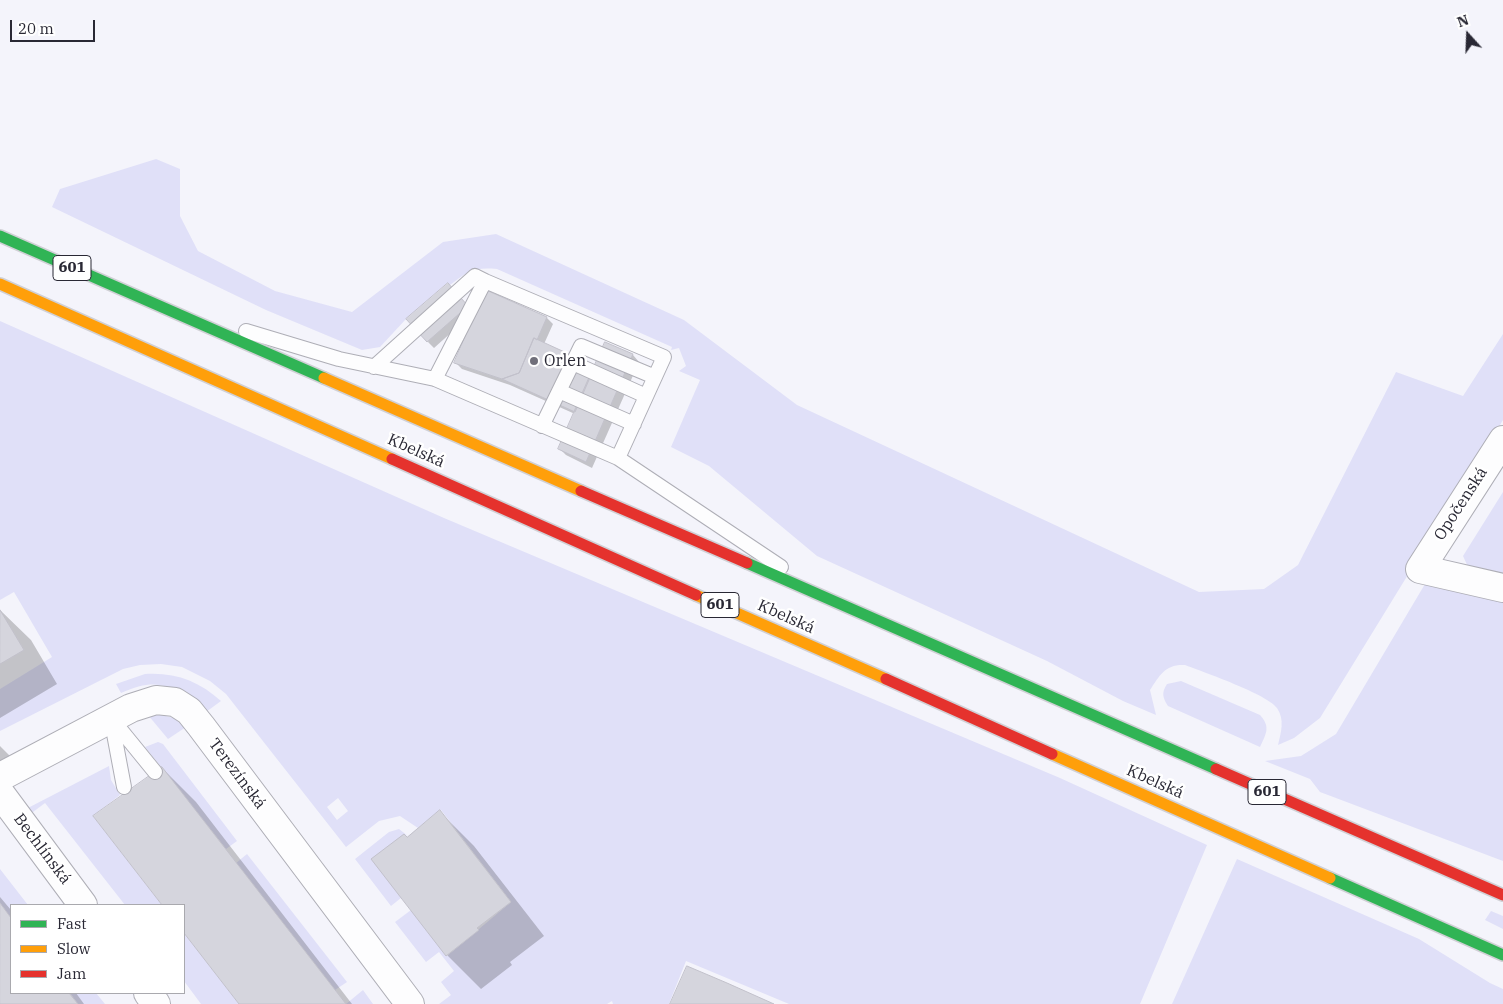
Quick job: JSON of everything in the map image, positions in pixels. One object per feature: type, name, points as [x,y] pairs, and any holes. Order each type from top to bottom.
[{"type":"highway","name":"Kbelská","points":[[0,236],[1503,895]]},
{"type":"highway","name":"Kbelská","points":[[0,284],[1503,955]]},
{"type":"street","name":"Opočenská","points":[[1503,440],[1420,569],[1503,588]]},
{"type":"street","name":"Terezínská","points":[[0,777],[131,708],[156,700],[175,702],[189,711],[410,1004]]},
{"type":"street","name":"Bechlínská","points":[[0,793],[82,904]]},
{"type":"lane","points":[[374,366],[475,276],[485,282],[664,357],[618,458]]},
{"type":"lane","points":[[435,379],[485,282]]},
{"type":"lane","points":[[144,300],[339,359],[435,379],[618,458],[834,602]]},
{"type":"lane","points":[[542,426],[581,346],[655,376]]},
{"type":"lane","points":[[573,363],[646,396]]},
{"type":"lane","points":[[559,392],[634,424]]},
{"type":"lane","points":[[111,718],[155,772]]},
{"type":"lane","points":[[111,718],[124,787]]},
{"type":"shaded area","points":[[156,159],[180,169],[180,216],[198,251],[275,291],[352,312],[443,242],[496,234],[684,320],[797,405],[1199,592],[1264,589],[1298,565],[1396,372],[1463,396],[1503,334],[1503,420],[1320,718],[1294,738],[1278,745],[1282,722],[1277,708],[1261,696],[1234,684],[1185,665],[1172,666],[1164,672],[1150,690],[1156,715],[1123,701],[1047,661],[817,556],[709,466],[671,447],[700,380],[679,371],[686,366],[679,348],[671,350],[672,347],[497,269],[477,269],[462,276],[450,285],[447,283],[406,319],[380,347],[362,350],[266,310],[52,207],[60,189]]},
{"type":"shaded area","points":[[0,321],[444,518],[1060,778],[1207,845],[1140,1004],[789,1004],[686,961],[669,1004],[613,1004],[612,1001],[607,1004],[439,1004],[451,995],[441,982],[454,971],[439,952],[426,962],[395,922],[411,910],[447,956],[511,902],[441,810],[418,828],[400,816],[379,821],[346,847],[226,694],[210,681],[182,667],[161,664],[140,665],[123,669],[0,731],[0,689],[52,657],[14,592],[0,600]],"holes":[[[338,798],[348,811],[337,820],[327,807]]]},
{"type":"shaded area","points":[[1503,492],[1503,577],[1469,569],[1463,556]]},
{"type":"shaded area","points":[[1425,584],[1503,602],[1503,861],[1320,792],[1310,779],[1265,761],[1301,756],[1336,734]]},
{"type":"shaded area","points":[[145,674],[176,676],[186,679],[204,688],[221,701],[206,712],[185,696],[167,687],[147,685],[121,693],[116,684]]},
{"type":"shaded area","points":[[1181,681],[1260,715],[1265,723],[1266,734],[1260,747],[1168,706],[1163,695],[1165,687],[1167,684]]},
{"type":"shaded area","points":[[157,714],[174,718],[186,727],[168,739],[148,715]]},
{"type":"shaded area","points":[[158,742],[163,744],[237,841],[226,849],[145,747]]},
{"type":"shaded area","points":[[109,766],[111,780],[120,795],[93,816],[161,904],[124,904],[45,803],[29,815],[24,810]]},
{"type":"shaded area","points":[[399,829],[408,836],[404,834],[401,898],[391,906],[355,859],[389,832]]},
{"type":"shaded area","points":[[247,854],[347,982],[335,990],[236,863]]},
{"type":"shaded area","points":[[1237,859],[1419,939],[1503,989],[1503,1004],[1172,1004]]},
{"type":"shaded area","points":[[0,869],[27,904],[10,904],[10,917],[0,903]]},
{"type":"shaded area","points":[[1491,911],[1503,916],[1503,929],[1485,920]]},
{"type":"shaded area","points":[[185,934],[239,1004],[201,1004],[185,982]]},
{"type":"shaded area","points":[[363,990],[373,1004],[346,1004]]},
{"type":"shaded area","points":[[71,994],[97,994],[105,1004],[78,1004]]},
{"type":"building","points":[[448,283],[468,306],[427,342],[406,319]]},
{"type":"building","points":[[486,290],[547,317],[537,340],[534,338],[519,373],[502,379],[454,363]]},
{"type":"building","points":[[534,338],[595,366],[575,412],[502,379],[519,373]]},
{"type":"building","points":[[605,342],[633,354],[586,462],[558,449]]},
{"type":"building","points":[[0,610],[24,650],[0,664]]},
{"type":"building","points":[[162,767],[346,1004],[239,1004],[185,934],[185,904],[161,904],[93,816]]},
{"type":"building","points":[[440,810],[511,902],[477,928],[479,930],[446,956],[371,859],[404,834],[407,837]]},
{"type":"building","points":[[0,903],[10,917],[10,994],[70,994],[78,1004],[0,1004]]},
{"type":"building","points":[[687,966],[727,983],[774,1004],[670,1004]]},
{"type":"traffic: fast","points":[[0,236],[324,378]]},
{"type":"traffic: fast","points":[[747,563],[1216,769]]},
{"type":"traffic: fast","points":[[1330,878],[1503,955]]},
{"type":"traffic: slow","points":[[0,284],[392,459]]},
{"type":"traffic: slow","points":[[324,378],[581,491]]},
{"type":"traffic: slow","points":[[696,595],[886,679]]},
{"type":"traffic: slow","points":[[1052,754],[1330,878]]},
{"type":"traffic: jam","points":[[392,459],[696,595]]},
{"type":"traffic: jam","points":[[581,491],[747,563]]},
{"type":"traffic: jam","points":[[886,679],[1052,754]]},
{"type":"traffic: jam","points":[[1216,769],[1503,895]]},
{"type":"place","name":"Orlen","points":[[534,361]]}]
